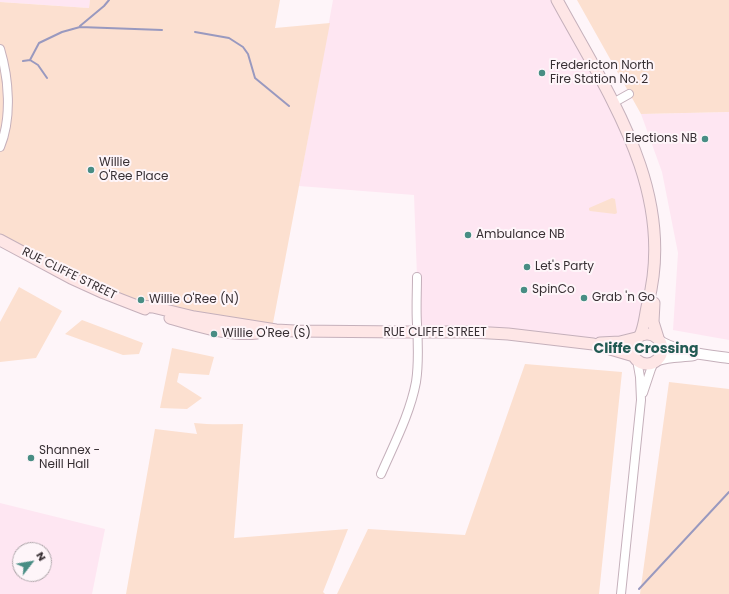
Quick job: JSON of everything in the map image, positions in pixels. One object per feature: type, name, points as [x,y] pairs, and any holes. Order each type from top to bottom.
[{"type":"main road","points":[[557,0],[627,130],[639,161],[650,198],[654,225],[652,289],[645,321],[632,347],[635,358],[647,364],[656,361],[662,353],[662,346],[653,322],[654,305],[652,289]]},
{"type":"main road","name":"RUE CLIFFE STREET","points":[[0,240],[71,278],[104,293],[140,306],[153,314],[214,330],[253,333],[276,330]]},
{"type":"main road","name":"RUE CLIFFE STREET","points":[[140,306],[153,307],[210,319],[295,332],[472,332],[508,334],[594,344],[620,342],[638,337]]},
{"type":"main road","points":[[195,309],[197,312],[210,319]]},
{"type":"main road","points":[[638,337],[651,334],[659,340]]},
{"type":"main road","name":"RUE CLIFFE STREET","points":[[594,344],[635,358]]},
{"type":"street","points":[[0,50],[9,95],[4,132],[0,147]]},
{"type":"street","points":[[613,103],[629,94]]},
{"type":"street","points":[[381,474],[410,402],[416,381],[418,277]]},
{"type":"street","points":[[659,340],[669,346],[696,354],[729,358]]},
{"type":"street","points":[[641,400],[651,369],[656,361],[674,356],[696,354]]},
{"type":"street","points":[[621,594],[641,400],[640,376],[635,358]]},
{"type":"shaded area","points":[[0,0],[90,0],[89,8],[0,2]]},
{"type":"shaded area","points":[[90,0],[280,0],[275,28],[330,23],[273,323],[276,330],[140,306],[0,240],[0,2],[89,8]]},
{"type":"shaded area","points":[[333,0],[557,0],[613,103],[654,225],[645,321],[629,341],[418,332],[414,195],[299,186]]},
{"type":"shaded area","points":[[577,0],[729,0],[729,112],[641,114]]},
{"type":"shaded area","name":"Cliffe Crossing","points":[[729,112],[729,340],[673,330],[678,253],[662,172],[641,114]]},
{"type":"shaded area","points":[[612,198],[615,199],[617,213],[615,214],[589,210],[589,208]]},
{"type":"shaded area","points":[[19,287],[62,311],[36,358],[0,362],[0,322]]},
{"type":"shaded area","points":[[82,320],[143,343],[139,354],[123,355],[65,334]]},
{"type":"shaded area","points":[[172,348],[214,357],[209,375],[179,373],[177,382],[202,398],[187,409],[160,408]]},
{"type":"shaded area","points":[[525,364],[622,372],[599,594],[337,594],[368,529],[465,535]]},
{"type":"shaded area","points":[[669,382],[729,389],[729,594],[640,594]]},
{"type":"shaded area","points":[[194,423],[243,424],[234,538],[348,529],[323,592],[325,594],[126,594],[155,429],[197,434]]},
{"type":"shaded area","points":[[0,503],[105,529],[92,594],[0,594]]},
{"type":"waterway","points":[[80,26],[109,0]]},
{"type":"waterway","points":[[23,61],[30,60],[39,43],[62,32],[80,27],[162,30]]},
{"type":"waterway","points":[[195,32],[229,38],[243,47],[248,54],[255,78],[289,106]]},
{"type":"waterway","points":[[30,60],[38,65],[47,78]]},
{"type":"waterway","points":[[639,589],[729,492]]},
{"type":"place","name":"Fredericton North Fire Station No. 2","points":[[542,73]]},
{"type":"place","name":"Elections NB","points":[[705,139]]},
{"type":"place","name":"Willie O'Ree Place","points":[[91,170]]},
{"type":"place","name":"Ambulance NB","points":[[468,235]]},
{"type":"place","name":"Let's Party","points":[[527,267]]},
{"type":"place","name":"SpinCo","points":[[524,290]]},
{"type":"place","name":"Grab 'n Go","points":[[584,298]]},
{"type":"place","name":"Willie O'Ree (N)","points":[[141,300]]},
{"type":"place","name":"Willie O'Ree (S)","points":[[214,334]]},
{"type":"place","name":"Shannex - Neill Hall","points":[[31,458]]},
{"type":"district","name":"Cliffe Crossing","points":[[646,349]]}]
